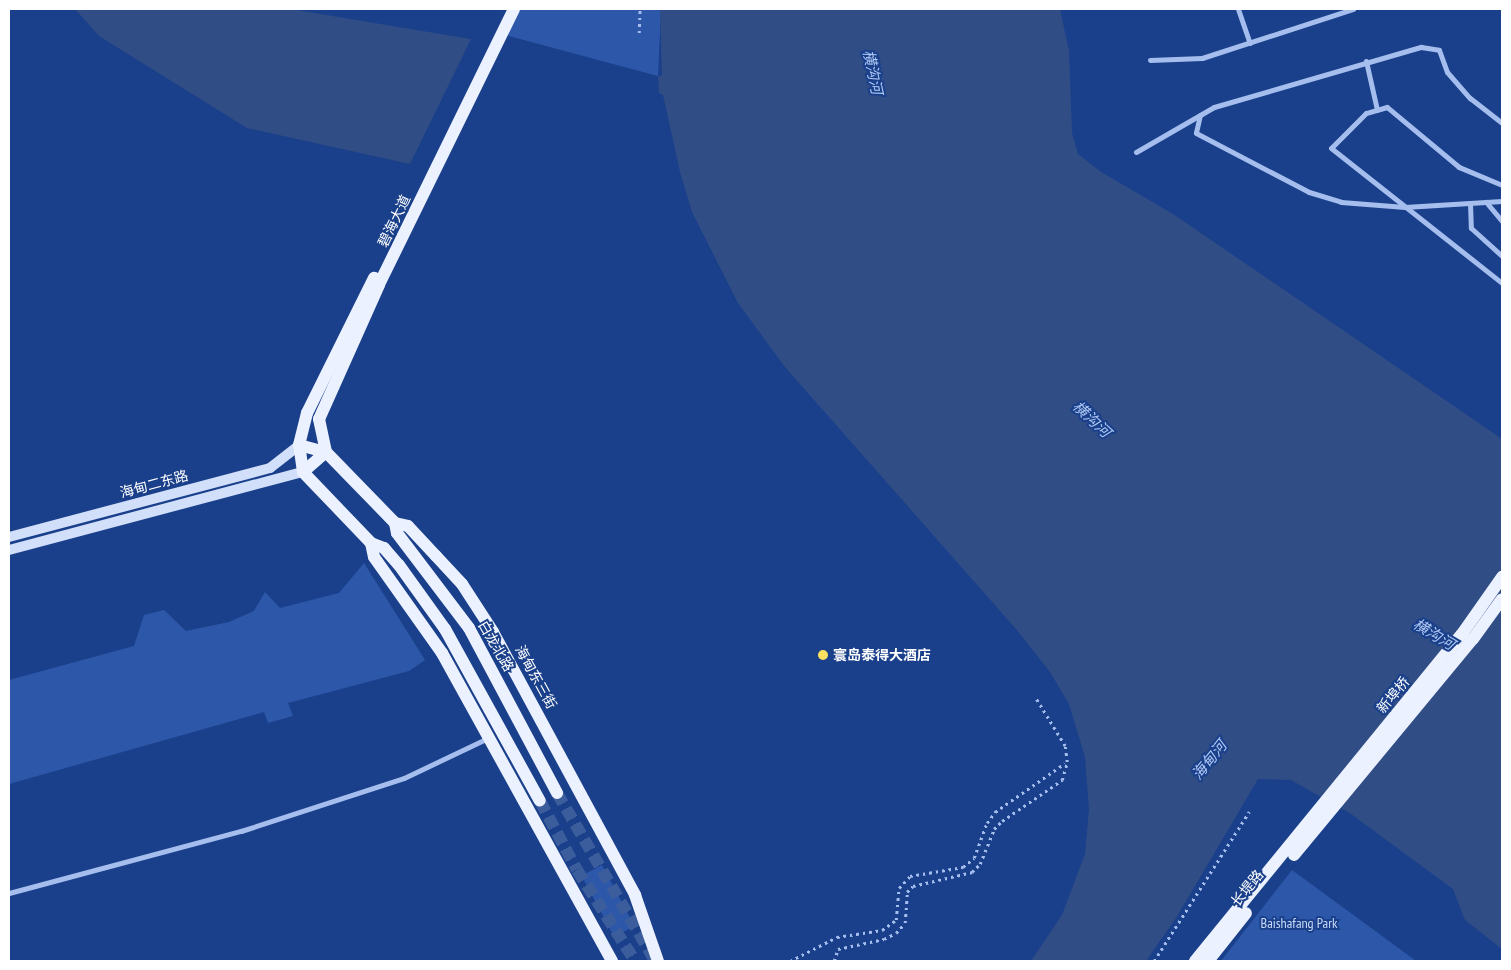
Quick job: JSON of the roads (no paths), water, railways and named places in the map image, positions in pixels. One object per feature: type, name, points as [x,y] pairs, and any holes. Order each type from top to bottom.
[{"type":"main road","name":"碧海大道","points":[[299,445],[307,413],[506,9]]},
{"type":"main road","name":"碧海大道","points":[[326,452],[319,420],[379,285],[514,9]]},
{"type":"main road","points":[[326,452],[299,445],[303,472],[371,543],[384,548],[445,629],[540,801]]},
{"type":"main road","name":"海甸二东路","points":[[9,537],[270,468],[299,445]]},
{"type":"main road","points":[[303,472],[326,452]]},
{"type":"main road","name":"海甸东三街","points":[[326,452],[394,523],[408,526],[459,580],[493,632],[635,895],[658,961]]},
{"type":"main road","name":"海甸二东路","points":[[9,550],[303,472]]},
{"type":"main road","name":"白龙北路","points":[[394,523],[397,534],[469,628],[557,793]]},
{"type":"main road","points":[[371,543],[374,557],[442,653],[612,961]]},
{"type":"main road","name":"新埠桥","points":[[1307,832],[1462,634],[1502,577]]},
{"type":"main road","name":"新埠桥","points":[[1307,832],[1473,639],[1502,599]]},
{"type":"main road","points":[[1195,961],[1307,832]]},
{"type":"main road","name":"长堤路","points":[[1208,961],[1307,832]]},
{"type":"street","points":[[1238,9],[1250,43]]},
{"type":"street","points":[[1150,60],[1202,58],[1353,9]]},
{"type":"street","points":[[1136,152],[1200,115],[1239,98],[1420,47],[1440,50],[1447,72],[1470,98],[1502,123]]},
{"type":"street","points":[[1366,62],[1377,110]]},
{"type":"street","points":[[1502,185],[1459,167],[1387,107],[1366,113],[1331,148],[1502,283]]},
{"type":"street","points":[[1200,115],[1196,133],[1309,192],[1341,202],[1405,207],[1502,201]]},
{"type":"street","points":[[1486,202],[1502,221]]},
{"type":"street","points":[[1470,203],[1471,228],[1502,256]]},
{"type":"street","points":[[9,893],[250,828],[404,778],[490,737]]},
{"type":"water","points":[[75,9],[290,9],[471,39],[410,164],[247,128],[99,36]]},
{"type":"water","points":[[660,9],[1060,9],[1069,51],[1072,133],[1078,154],[1101,172],[1173,214],[1502,439],[1502,949],[1465,920],[1453,889],[1351,814],[1291,780],[1258,779],[1176,918],[1146,961],[1031,961],[1062,915],[1085,854],[1089,809],[1085,757],[1069,704],[1050,672],[1016,629],[785,367],[738,303],[692,212],[680,172],[663,95],[659,93],[658,76],[662,76]]},
{"type":"tunnel","points":[[557,793],[655,961]]},
{"type":"tunnel","points":[[540,801],[577,870],[635,961]]},
{"type":"place","name":"寰岛泰得大酒店","points":[[823,655]]},
{"type":"water label","name":"横沟河","points":[[873,72]]},
{"type":"water label","name":"横沟河","points":[[1092,419]]},
{"type":"water label","name":"横沟河","points":[[1434,634]]},
{"type":"water label","name":"海甸河","points":[[1209,760]]},
{"type":"park label","name":"Baishafang Park","points":[[1299,923]]}]
